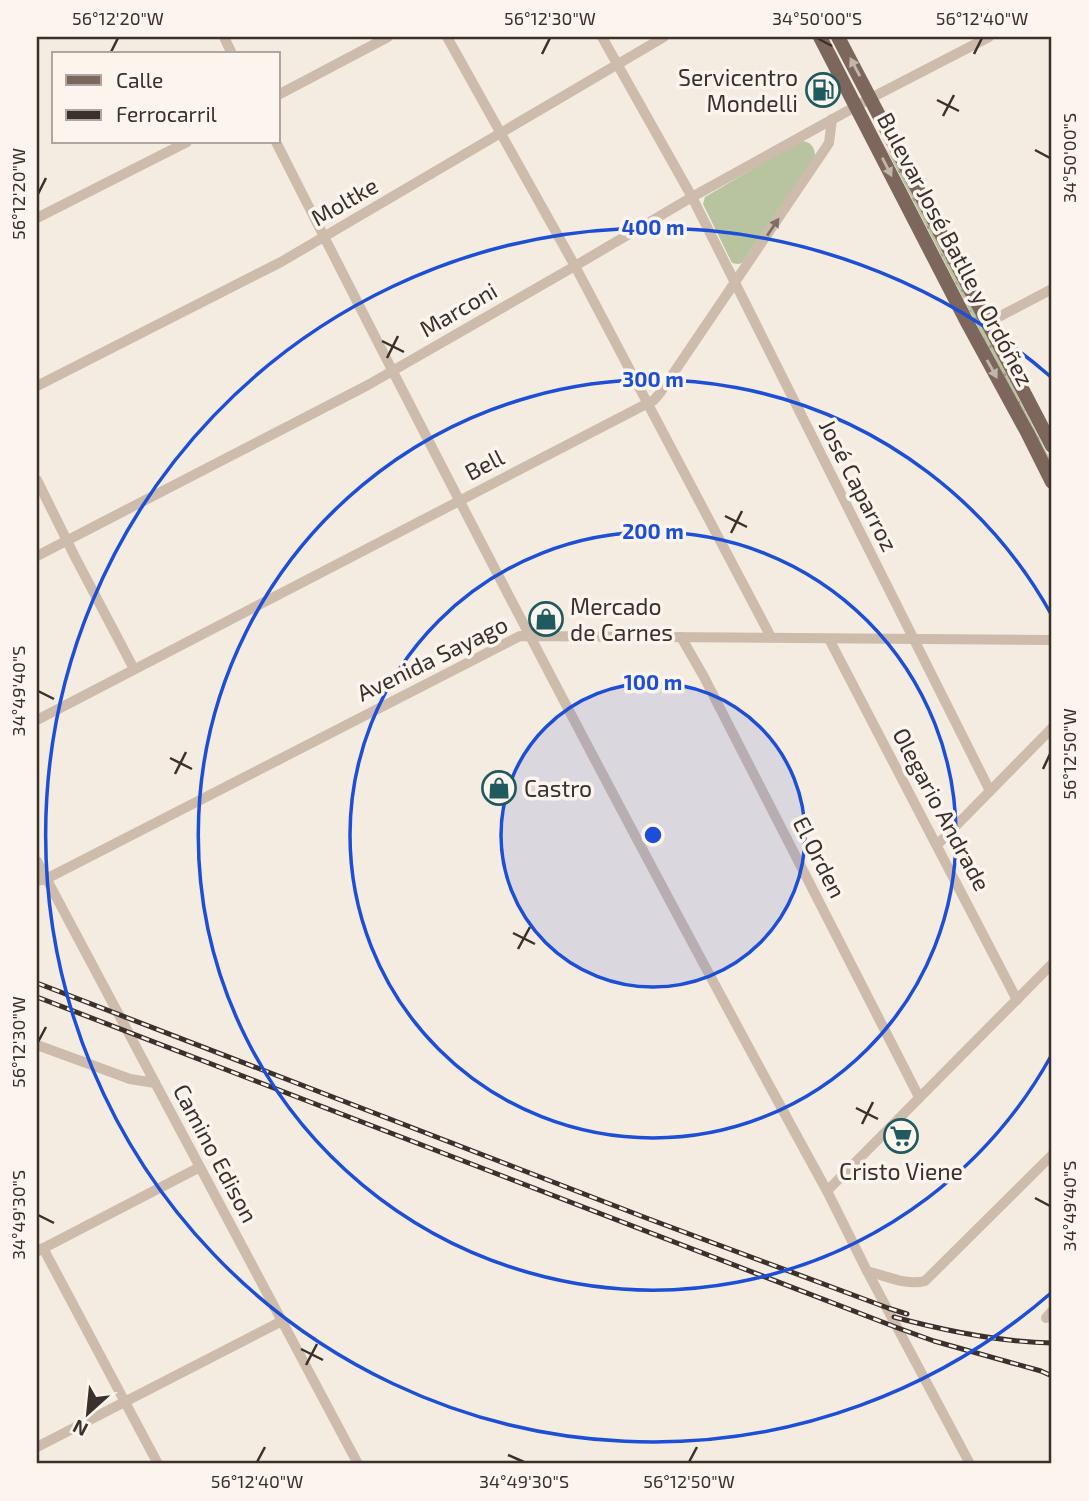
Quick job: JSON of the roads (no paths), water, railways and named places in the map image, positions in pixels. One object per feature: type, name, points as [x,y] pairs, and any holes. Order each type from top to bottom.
[{"type":"main road","name":"Bulevar José Batlle y Ordóñez","points":[[820,37],[1052,482]]},
{"type":"main road","name":"Bulevar José Batlle y Ordóñez","points":[[838,37],[1052,446]]},
{"type":"street","points":[[280,94],[388,37]]},
{"type":"street","points":[[447,37],[575,266],[771,637]]},
{"type":"street","name":"José Caparroz","points":[[602,37],[692,197],[990,791]]},
{"type":"street","name":"Moltke","points":[[37,386],[281,262],[664,37]]},
{"type":"street","points":[[856,106],[989,37]]},
{"type":"street","name":"Marconi","points":[[37,556],[368,385],[692,197],[856,106]]},
{"type":"street","name":"Bell","points":[[37,720],[654,400],[829,143],[832,119]]},
{"type":"street","points":[[37,218],[183,144]]},
{"type":"street","points":[[277,144],[528,635],[827,1191],[970,1464]]},
{"type":"street","points":[[986,323],[1052,289]]},
{"type":"street","points":[[37,480],[134,669]]},
{"type":"street","name":"Avenida Sayago","points":[[41,880],[520,636],[1052,640]]},
{"type":"street","name":"El Orden","points":[[681,637],[705,677],[919,1097]]},
{"type":"street","name":"Olegario Andrade","points":[[829,639],[1017,1000]]},
{"type":"street","points":[[937,845],[1052,728]]},
{"type":"street","name":"Camino Edison","points":[[37,862],[41,880],[155,1083],[358,1464]]},
{"type":"street","points":[[827,1191],[1052,964]]},
{"type":"street","points":[[37,1045],[130,1079],[155,1083]]},
{"type":"street","points":[[867,1271],[907,1282],[925,1281],[1052,1155]]},
{"type":"street","points":[[158,1464],[40,1249],[200,1167]]},
{"type":"street","points":[[37,1447],[282,1321]]},
{"type":"railway","points":[[37,983],[649,1219],[907,1314]]},
{"type":"railway","points":[[37,997],[898,1328],[1052,1376]]},
{"type":"railway","points":[[894,1317],[972,1335],[1052,1343]]},
{"type":"place","name":"Servicentro Mondelli","points":[[823,90]]},
{"type":"place","name":"Mercado de Carnes","points":[[546,619]]},
{"type":"place","name":"Castro","points":[[499,788]]},
{"type":"place","name":"Cristo Viene","points":[[901,1136]]}]
